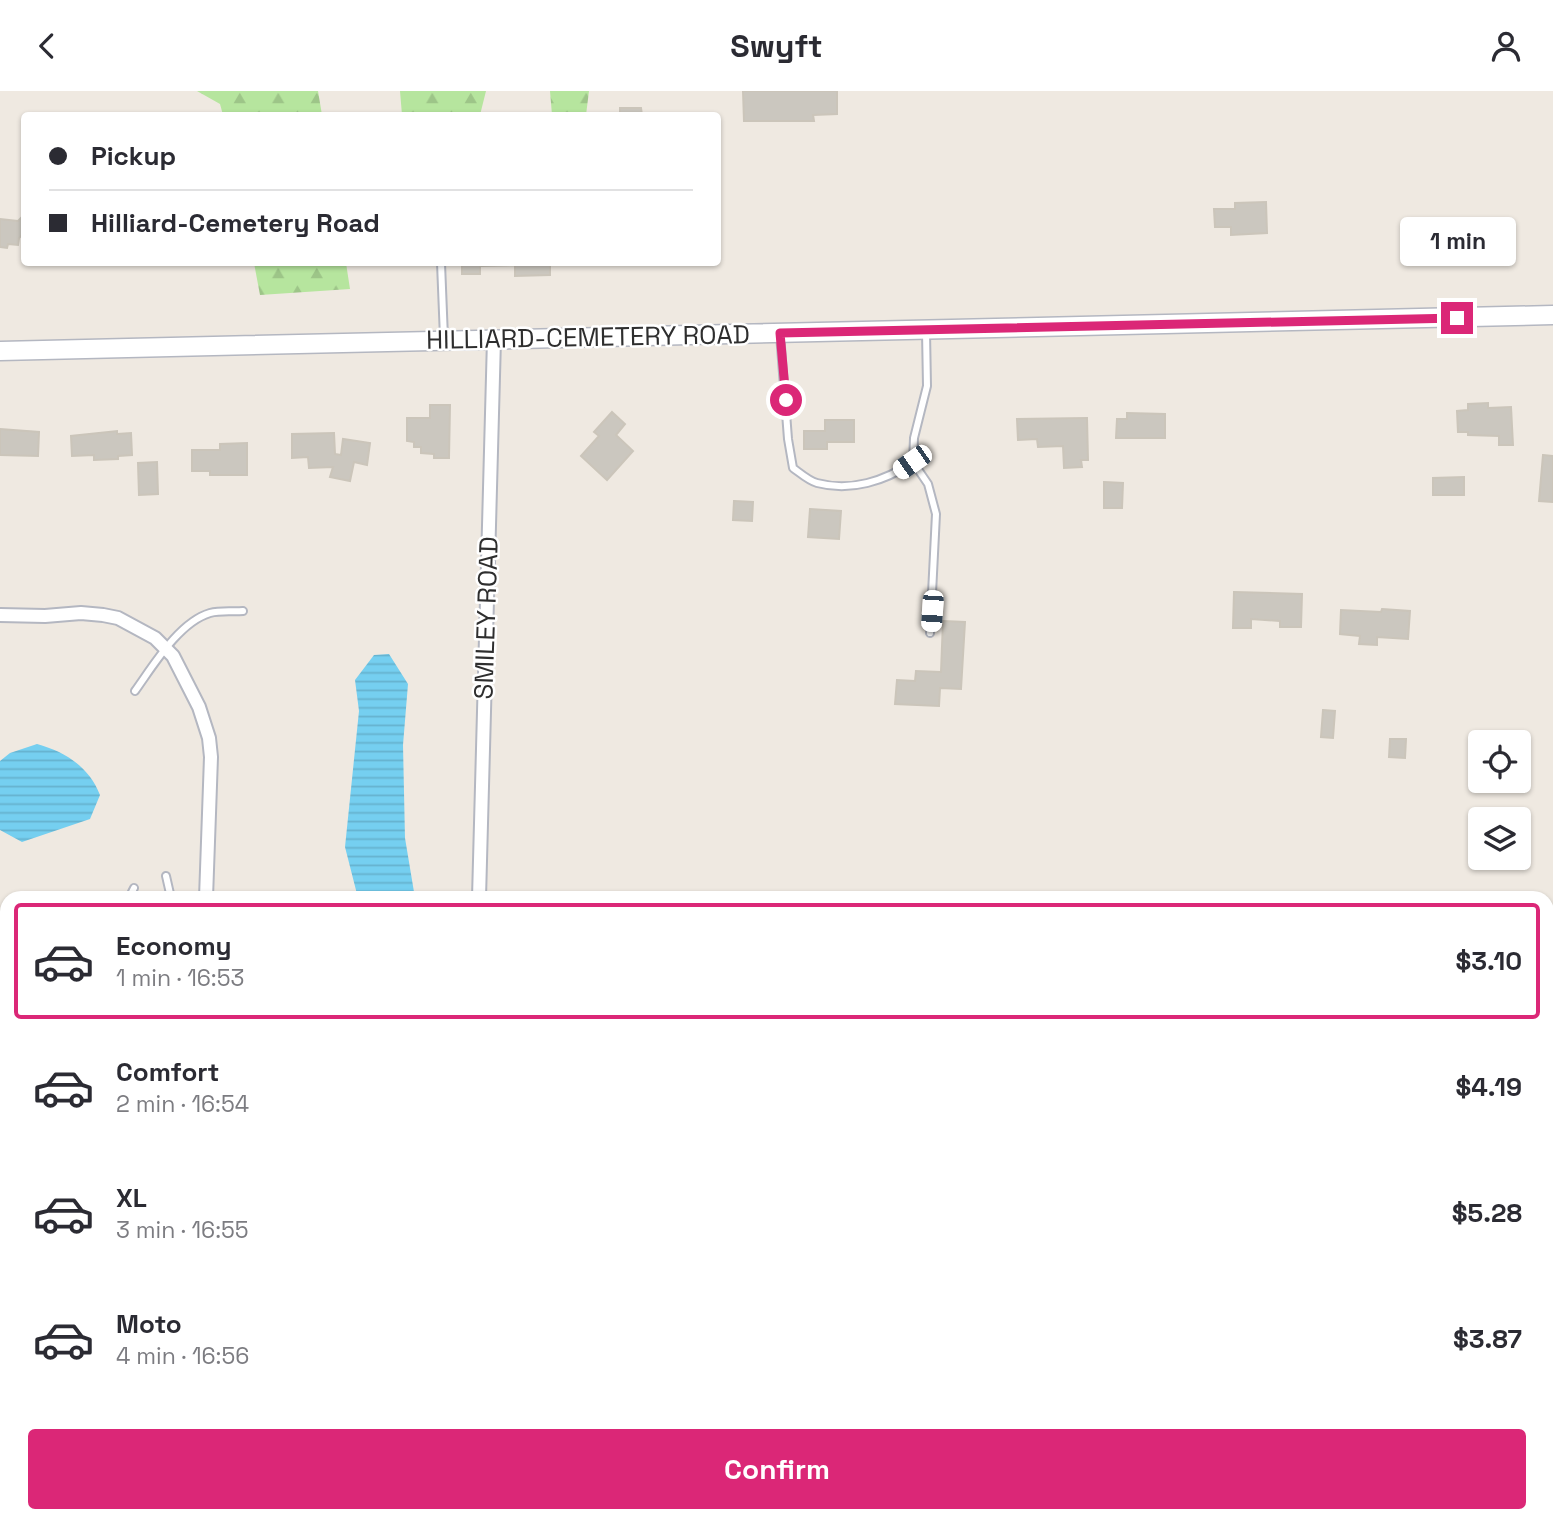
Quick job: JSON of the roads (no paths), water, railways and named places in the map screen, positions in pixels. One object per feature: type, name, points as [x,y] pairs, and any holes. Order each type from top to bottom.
[{"type":"main road","name":"HILLIARD-CEMETERY ROAD","points":[[0,351],[1553,315]]},
{"type":"street","name":"SMILEY ROAD","points":[[478,891],[494,339]]},
{"type":"street","points":[[0,615],[103,615],[133,625],[167,648],[199,707],[209,738],[211,757],[206,891]]},
{"type":"lane","points":[[441,266],[444,340]]},
{"type":"lane","points":[[926,330],[928,386],[914,438],[912,462],[928,484],[936,514],[930,633]]},
{"type":"lane","points":[[780,333],[788,439],[793,468],[815,483],[850,487],[893,475],[912,462]]},
{"type":"lane","points":[[135,691],[185,629],[207,614],[243,611]]},
{"type":"lane","points":[[166,876],[169,891]]},
{"type":"water","points":[[389,654],[408,684],[403,745],[405,838],[414,891],[356,891],[345,847],[359,711],[355,680],[374,655]]},
{"type":"water","points":[[37,744],[58,751],[75,762],[90,776],[100,795],[90,819],[22,842],[0,830],[0,761],[10,753]]}]
